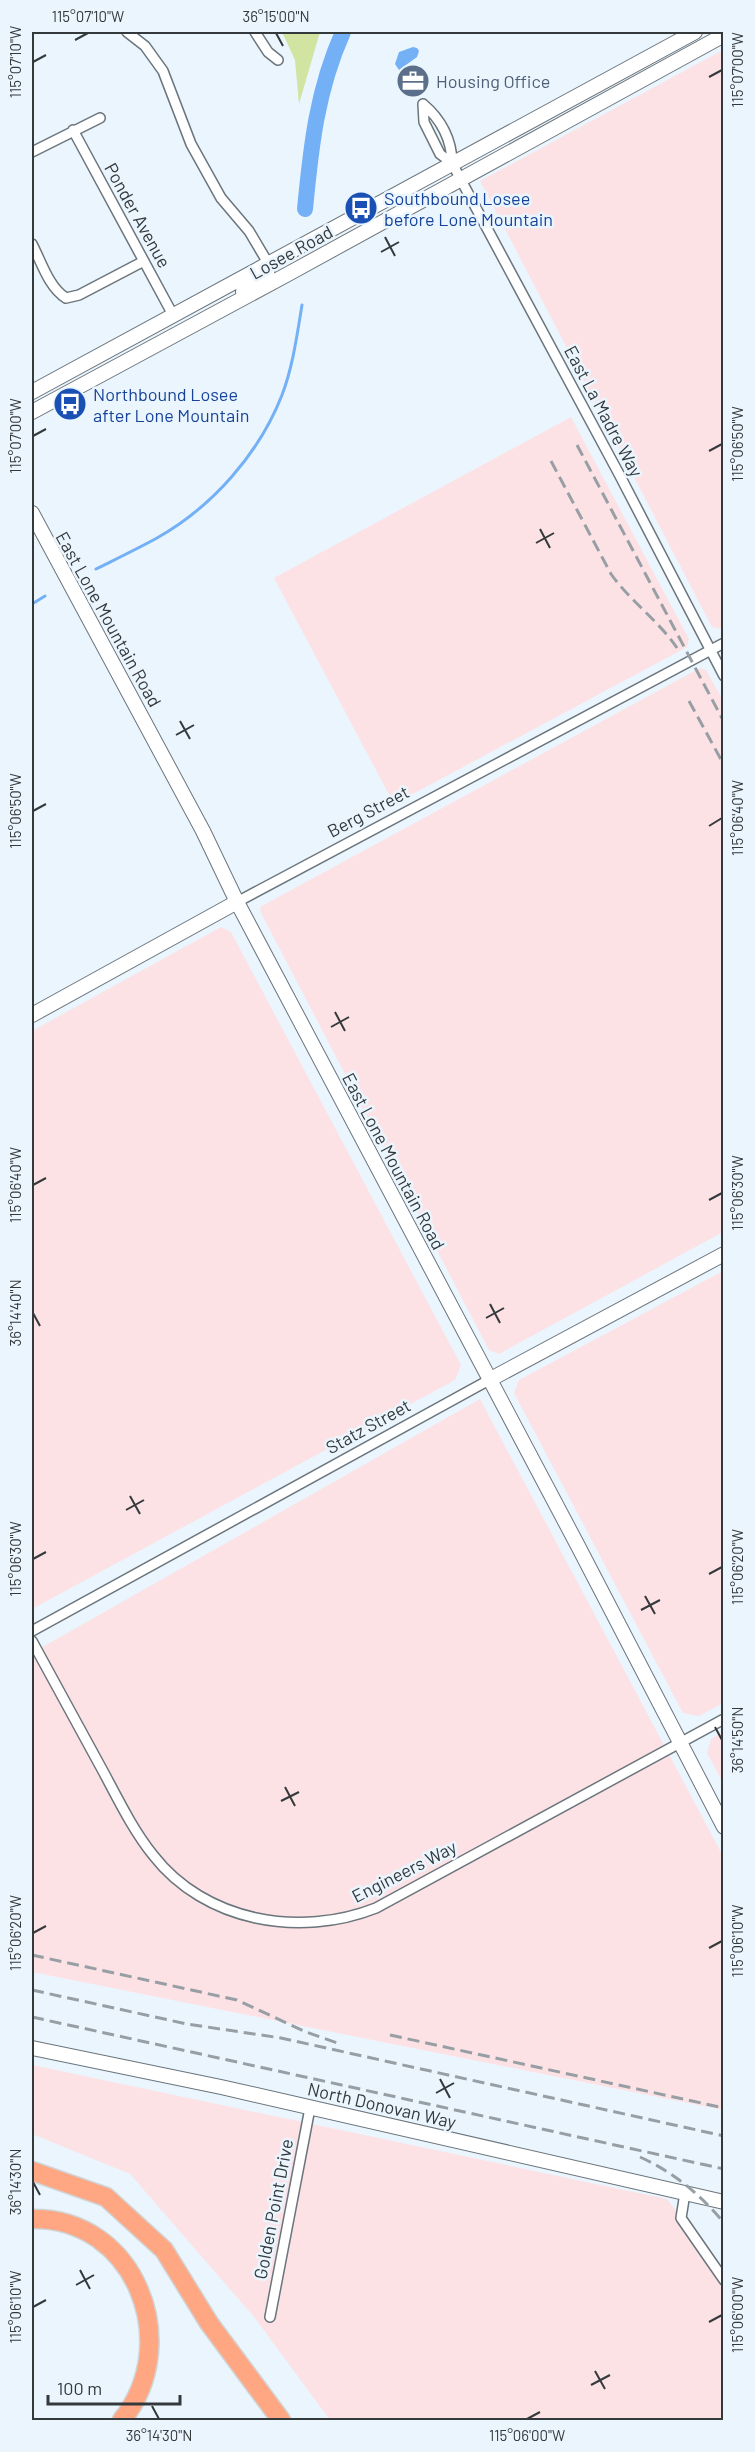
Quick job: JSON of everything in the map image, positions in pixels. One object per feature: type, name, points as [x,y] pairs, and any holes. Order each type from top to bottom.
[{"type":"highway","points":[[32,2171],[106,2197],[164,2250],[209,2323],[281,2421]]},
{"type":"highway","points":[[32,2219],[45,2219],[71,2225],[95,2237],[130,2271],[146,2304],[151,2343],[148,2370],[138,2397],[122,2421]]},
{"type":"street","points":[[127,32],[145,46],[158,63],[169,82],[186,134],[216,189],[229,210],[249,231],[268,263],[267,274],[251,284],[229,306]]},
{"type":"street","points":[[255,32],[268,52],[278,60]]},
{"type":"street","name":"Losee Road","points":[[32,392],[695,32]]},
{"type":"street","name":"Losee Road","points":[[32,412],[461,180],[723,35]]},
{"type":"street","name":"East La Madre Way","points":[[452,163],[452,147],[435,114],[423,104],[424,122],[440,153],[452,163],[620,474],[723,676]]},
{"type":"street","points":[[32,152],[100,118]]},
{"type":"street","name":"Ponder Avenue","points":[[73,130],[173,315]]},
{"type":"street","points":[[32,244],[59,294],[66,298],[79,295],[144,261]]},
{"type":"street","name":"East Lone Mountain Road","points":[[32,513],[203,831],[237,902],[578,1546],[723,1827]]},
{"type":"street","name":"Berg Street","points":[[32,1015],[237,902],[723,643]]},
{"type":"street","name":"Statz Street","points":[[32,1631],[723,1254]]},
{"type":"street","name":"Engineers Way","points":[[32,1641],[130,1821],[154,1856],[177,1880],[207,1900],[253,1918],[296,1924],[322,1923],[376,1908],[723,1719]]},
{"type":"street","name":"North Donovan Way","points":[[32,2048],[310,2108],[723,2202]]},
{"type":"street","name":"Golden Point Drive","points":[[270,2317],[310,2108]]},
{"type":"street","points":[[685,2193],[681,2218],[723,2280]]},
{"type":"shaded area","points":[[723,50],[723,629],[712,627],[480,181]]},
{"type":"shaded area","points":[[571,417],[689,639],[687,647],[394,804],[274,578]]},
{"type":"shaded area","points":[[700,668],[706,670],[724,702],[723,1232],[499,1354],[489,1350],[261,913],[260,907]]},
{"type":"shaded area","points":[[221,927],[231,932],[461,1365],[455,1380],[32,1609],[32,1031]]},
{"type":"shaded area","points":[[723,1271],[723,1703],[699,1716],[683,1713],[514,1393],[519,1380]]},
{"type":"shaded area","points":[[480,1399],[723,1856],[723,2110],[32,1972],[32,1653]]},
{"type":"shaded area","points":[[723,1732],[723,1783],[707,1753],[711,1739]]},
{"type":"shaded area","points":[[32,2065],[667,2199],[723,2269],[723,2420],[330,2420],[254,2317],[130,2174],[32,2134]]},
{"type":"green space","points":[[320,32],[299,104],[295,60],[283,34]]},
{"type":"water","points":[[413,47],[419,51],[417,57],[399,70],[395,64],[399,52]]},
{"type":"waterway","points":[[305,209],[321,97],[343,32]]},
{"type":"waterway","points":[[96,569],[177,525],[215,495],[247,458],[272,417],[286,384],[302,305]]},
{"type":"waterway","points":[[32,604],[45,596]]},
{"type":"railway","points":[[577,445],[724,722]]},
{"type":"railway","points":[[551,461],[611,574],[677,648]]},
{"type":"railway","points":[[689,701],[724,765]]},
{"type":"railway","points":[[32,1955],[237,2000],[306,2032],[340,2044]]},
{"type":"railway","points":[[32,1990],[187,2024],[281,2038],[724,2136]]},
{"type":"railway","points":[[32,2017],[724,2169]]},
{"type":"railway","points":[[390,2035],[724,2108]]},
{"type":"railway","points":[[640,2157],[685,2185],[724,2223]]},
{"type":"place","name":"Housing Office","points":[[413,81]]},
{"type":"place","name":"Southbound Losee before Lone Mountain","points":[[361,208]]},
{"type":"place","name":"Northbound Losee after Lone Mountain","points":[[70,404]]}]
